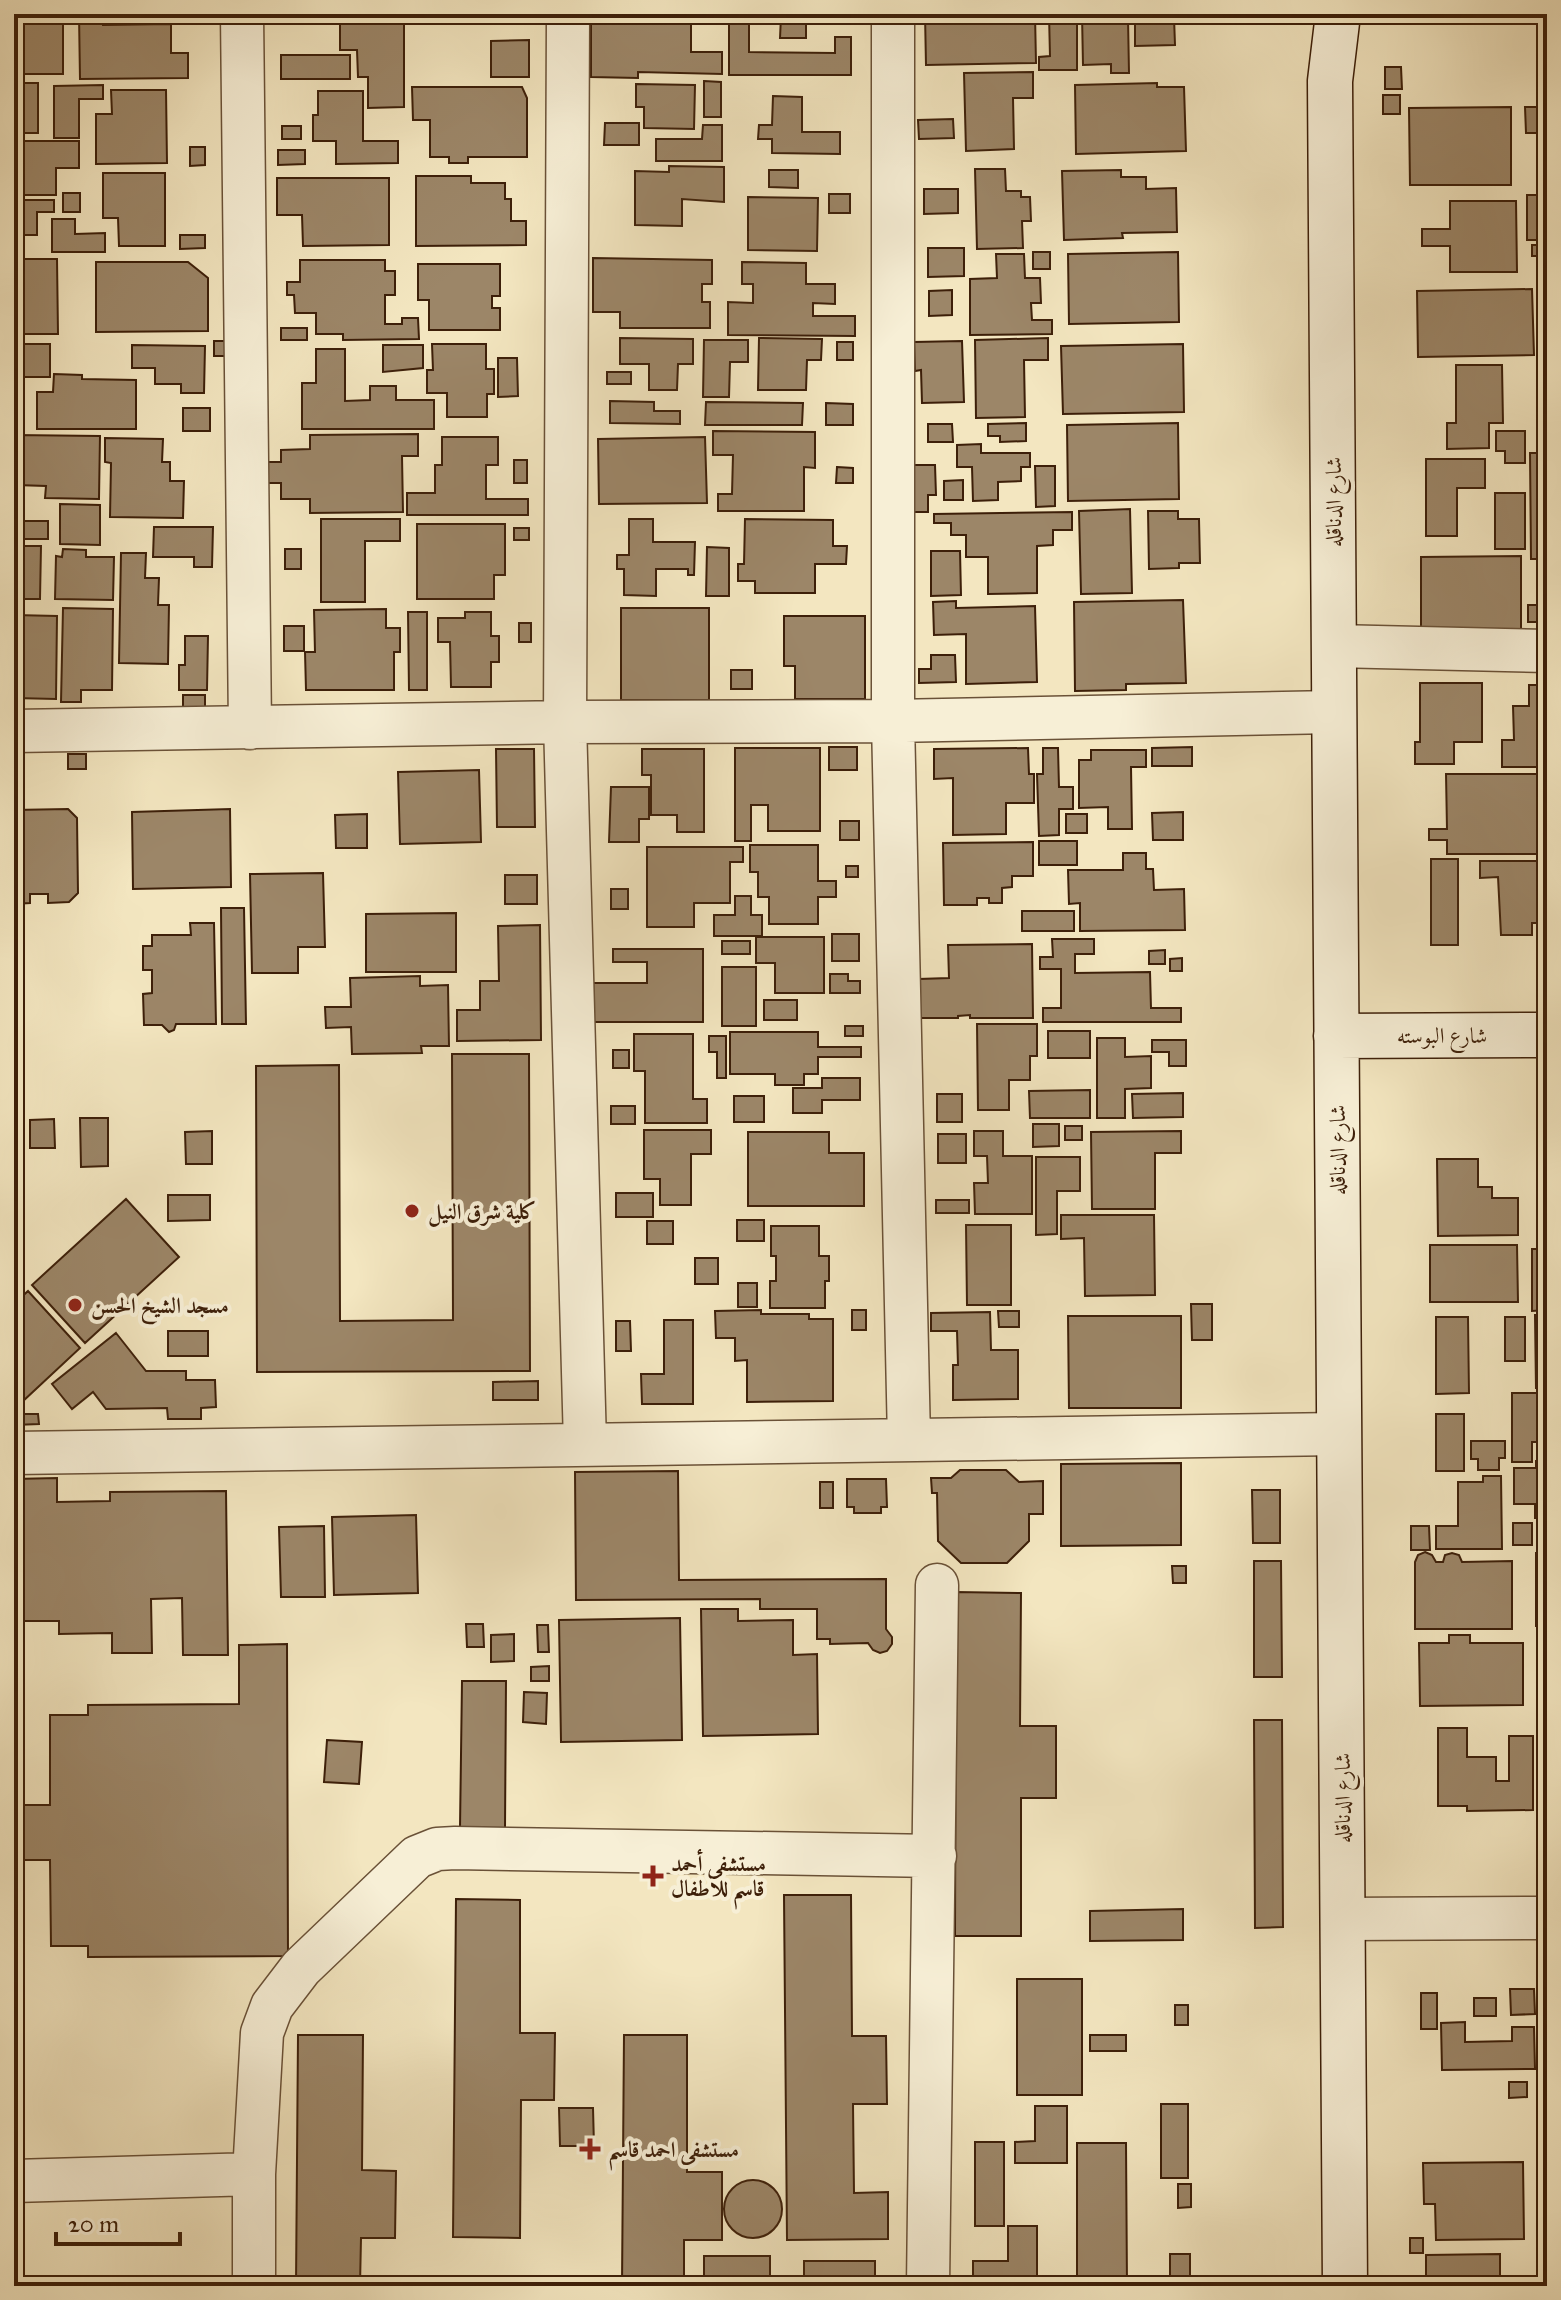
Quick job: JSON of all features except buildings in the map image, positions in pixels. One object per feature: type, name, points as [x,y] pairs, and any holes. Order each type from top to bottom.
[{"type":"street","points":[[242,14],[250,728]]},
{"type":"street","points":[[568,14],[565,722],[585,1444]]},
{"type":"street","points":[[893,14],[893,721],[909,1440]]},
{"type":"street","name":"شارع الدناقله","points":[[1338,14],[1330,81],[1345,2286]]},
{"type":"street","points":[[1334,646],[1547,651]]},
{"type":"street","points":[[14,731],[565,722],[893,721],[1334,712]]},
{"type":"street","name":"شارع البوسته","points":[[1336,1036],[1547,1035]]},
{"type":"street","points":[[14,1453],[1339,1434]]},
{"type":"street","points":[[928,2286],[937,1585]]},
{"type":"street","points":[[254,2286],[254,2174],[262,2033],[272,2006],[301,1968],[417,1857],[437,1849],[455,1848],[935,1856]]},
{"type":"street","points":[[1343,1919],[1547,1918]]},
{"type":"street","points":[[14,2181],[254,2174]]},
{"type":"place","name":"كلية شرق النيل","points":[[412,1211]]},
{"type":"place","name":"مسجد الشيخ الحسن","points":[[75,1305]]},
{"type":"place","name":"مستشفى أحمد قاسم للاطفال","points":[[653,1876]]},
{"type":"place","name":"مستشفى احمد قاسم","points":[[590,2149]]}]
